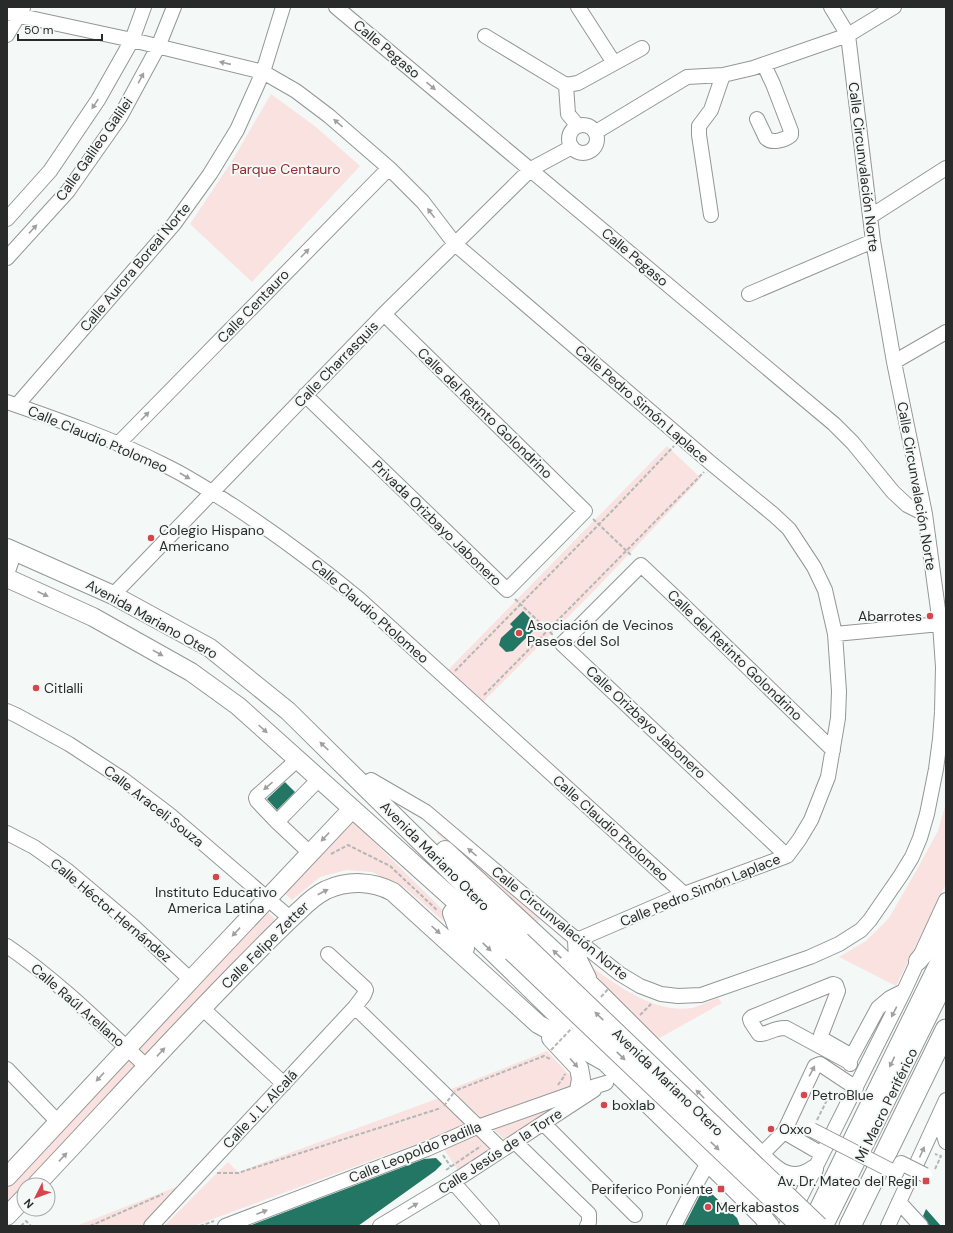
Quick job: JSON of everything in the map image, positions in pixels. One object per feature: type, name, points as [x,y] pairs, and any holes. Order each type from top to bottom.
[{"type":"highway","points":[[812,1226],[946,952]]},
{"type":"highway","points":[[850,1226],[946,1030]]},
{"type":"main road","name":"Avenida Mariano Otero","points":[[11,550],[113,595],[210,648],[288,711],[340,761],[516,947],[800,1226]]},
{"type":"main road","name":"Avenida Mariano Otero","points":[[7,578],[93,617],[191,672],[238,706],[383,837],[516,947],[820,1226]]},
{"type":"main road","points":[[340,761],[371,780],[596,990],[747,1142],[777,1170],[786,1175],[804,1175],[818,1162]]},
{"type":"main road","name":"Calle Felipe Zetter","points":[[7,1177],[352,809]]},
{"type":"main road","points":[[383,837],[447,914],[611,1074],[722,1176],[766,1220],[770,1226]]},
{"type":"main road","name":"Calle Felipe Zetter","points":[[44,1177],[202,1008],[290,918],[308,901],[327,890],[347,884],[366,883],[384,887],[393,892],[538,1024],[575,1046],[611,1074]]},
{"type":"main road","points":[[447,914],[470,961]]},
{"type":"main road","points":[[918,961],[946,925]]},
{"type":"main road","points":[[577,940],[578,960],[584,973],[596,990]]},
{"type":"main road","points":[[538,1024],[579,1068],[581,1079],[578,1091]]},
{"type":"main road","points":[[722,1176],[727,1179],[737,1180],[747,1177],[751,1173],[754,1168],[756,1157],[755,1151],[747,1142]]},
{"type":"main road","points":[[7,1216],[16,1206]]},
{"type":"street","name":"Calle Galileo Galilei","points":[[7,218],[50,171],[98,100],[132,40],[144,7]]},
{"type":"street","name":"Calle Galileo Galilei","points":[[7,258],[68,191],[120,117],[158,47],[174,7]]},
{"type":"street","name":"Calle Aurora Boreal Norte","points":[[12,404],[174,224],[210,174],[237,130],[263,72],[283,7]]},
{"type":"street","name":"Calle Pegaso","points":[[336,7],[834,424],[853,443],[893,492],[907,505],[925,514]]},
{"type":"street","points":[[578,7],[614,64]]},
{"type":"street","name":"Calle Circunvalación Norte","points":[[371,780],[426,812],[577,940],[620,974],[640,986],[661,994],[678,996],[700,995],[810,957],[839,944],[861,930],[870,920],[901,876],[912,857],[920,838],[927,814],[943,740],[943,625],[925,514],[894,362],[873,240],[848,34],[831,7]]},
{"type":"street","points":[[596,132],[687,77],[723,75],[753,68],[848,34],[894,7]]},
{"type":"street","name":"Calle Pedro Simón Laplace","points":[[17,12],[263,72],[296,91],[329,116],[389,168],[423,202],[455,244],[712,464],[774,515],[789,529],[814,567],[825,590],[835,634],[839,691],[838,718],[828,776],[811,820],[800,840],[787,856],[684,894],[577,940]]},
{"type":"street","points":[[7,35],[17,12]]},
{"type":"street","points":[[485,36],[566,85],[578,83],[642,48]]},
{"type":"street","points":[[757,119],[766,138],[772,142],[788,138],[791,135],[791,131],[764,64]]},
{"type":"street","points":[[711,215],[699,135],[699,126],[710,110],[723,75]]},
{"type":"street","points":[[566,85],[568,114],[578,126]]},
{"type":"street","points":[[578,126],[588,126],[596,132],[598,141],[594,150],[580,153],[572,148],[569,139],[570,135],[578,126]]},
{"type":"street","name":"Calle Charrasquis","points":[[113,595],[384,314],[531,169],[572,148]]},
{"type":"street","name":"Calle Centauro","points":[[118,444],[389,168]]},
{"type":"street","points":[[870,216],[946,168]]},
{"type":"street","points":[[749,294],[873,240]]},
{"type":"street","name":"Calle del Retinto Golondrino","points":[[384,314],[585,511]]},
{"type":"street","points":[[894,362],[946,332]]},
{"type":"street","name":"Privada Orizbayo Jabonero","points":[[305,395],[506,590],[585,511]]},
{"type":"street","name":"Calle Claudio Ptolomeo","points":[[12,404],[118,444],[165,465],[212,492],[259,522],[305,555],[332,576],[684,894]]},
{"type":"street","points":[[7,574],[11,550]]},
{"type":"street","points":[[562,644],[639,568]]},
{"type":"street","name":"Calle del Retinto Golondrino","points":[[639,568],[676,598],[833,750]]},
{"type":"street","points":[[835,634],[943,625]]},
{"type":"street","name":"Calle Orizbayo Jabonero","points":[[562,644],[787,856]]},
{"type":"street","name":"Calle Araceli Souza","points":[[7,711],[69,744],[124,780],[170,815],[290,918]]},
{"type":"street","points":[[297,760],[256,796],[256,798],[257,801],[277,822],[310,853]]},
{"type":"street","points":[[277,822],[319,779]]},
{"type":"street","name":"Calle Héctor Hernández","points":[[7,833],[34,847],[68,871],[132,925],[191,980]]},
{"type":"street","points":[[786,1226],[904,991],[946,900]]},
{"type":"street","name":"Calle Raúl Arellano","points":[[7,946],[46,976],[147,1067]]},
{"type":"street","name":"Calle J. L. Alcalá","points":[[151,1226],[355,1007],[364,995],[366,990],[363,986],[328,954]]},
{"type":"street","points":[[850,1059],[786,1028],[781,1027],[762,1035],[759,1034],[750,1022],[750,1019],[832,984],[836,985],[838,991],[821,1035],[824,1040],[850,1059],[858,1084]]},
{"type":"street","name":"Mi Macro Periférico","points":[[826,1226],[946,984]]},
{"type":"street","points":[[850,1059],[878,1008],[890,998],[904,991]]},
{"type":"street","name":"Mi Macro Periférico","points":[[836,1226],[946,1002]]},
{"type":"street","points":[[355,1007],[475,1128],[502,1150]]},
{"type":"street","points":[[202,1008],[284,1084]]},
{"type":"street","points":[[761,1155],[784,1132],[815,1066],[820,1064],[858,1084]]},
{"type":"street","points":[[7,1069],[58,1122]]},
{"type":"street","name":"Calle Leopoldo Padilla","points":[[225,1226],[427,1149],[475,1128],[578,1091],[611,1074]]},
{"type":"street","name":"Calle Jesús de la Torre","points":[[380,1226],[449,1176],[502,1150],[544,1124],[611,1074]]},
{"type":"street","points":[[944,1106],[942,1129],[946,1142]]},
{"type":"street","points":[[890,1224],[944,1106]]},
{"type":"street","points":[[544,1124],[635,1215]]},
{"type":"street","points":[[812,1130],[896,1172],[901,1163],[925,1175]]},
{"type":"street","points":[[784,1132],[818,1162]]},
{"type":"street","points":[[515,1142],[589,1214],[589,1222],[587,1226]]},
{"type":"street","points":[[674,1226],[708,1163]]},
{"type":"street","points":[[449,1176],[492,1226]]},
{"type":"street","points":[[899,1202],[921,1226]]},
{"type":"street","points":[[7,1222],[12,1226]]},
{"type":"path","points":[[447,679],[664,456]]},
{"type":"path","points":[[475,704],[712,464]]},
{"type":"path","points":[[585,511],[627,551],[639,568]]},
{"type":"path","points":[[506,590],[562,644]]},
{"type":"path","points":[[329,854],[348,845],[390,866],[447,914]]},
{"type":"path","points":[[639,1017],[661,994]]},
{"type":"path","points":[[563,1031],[575,1046]]},
{"type":"path","points":[[212,1173],[238,1173],[444,1106],[455,1091],[544,1056],[554,1061]]},
{"type":"path","points":[[812,1130],[830,1094],[836,1097],[832,1104]]},
{"type":"path","points":[[449,1176],[451,1167],[487,1142],[475,1128]]},
{"type":"path","points":[[440,1151],[451,1167]]},
{"type":"path","points":[[90,1226],[163,1194]]},
{"type":"path","points":[[21,1226],[26,1222],[31,1226]]},
{"type":"green space","name":"Parque Centauro","points":[[271,94],[316,127],[360,166],[252,282],[190,224],[232,161]]},
{"type":"green space","points":[[667,446],[701,478],[595,590],[482,703],[446,672]]},
{"type":"green space","points":[[946,803],[946,884],[896,986],[839,957],[866,941],[889,918],[938,831]]},
{"type":"green space","points":[[353,821],[451,918],[455,931],[403,886],[372,872],[346,870],[320,877],[292,900],[284,893]]},
{"type":"green space","points":[[438,831],[541,917],[538,922],[521,910],[436,833]]},
{"type":"green space","points":[[267,911],[275,919],[147,1056],[138,1048]]},
{"type":"green space","points":[[588,964],[623,989],[664,1007],[678,1009],[692,1008],[718,998],[722,1003],[658,1039],[600,983]]},
{"type":"green space","points":[[547,1051],[574,1080],[570,1089],[482,1119],[451,1089]]},
{"type":"green space","points":[[129,1057],[138,1066],[34,1177],[16,1177]]},
{"type":"green space","points":[[442,1097],[470,1124],[194,1226],[164,1226],[228,1162],[238,1172]]},
{"type":"green space","points":[[553,1105],[555,1108],[505,1140],[492,1128]]},
{"type":"green space","points":[[479,1132],[495,1148],[458,1171],[442,1146]]},
{"type":"green space","points":[[16,1177],[16,1195],[7,1205],[7,1187]]},
{"type":"green space","points":[[176,1187],[141,1226],[76,1226]]},
{"type":"building","name":"Asociación de Vecinos Paseos del Sol","points":[[523,611],[538,626],[513,651],[506,652],[499,645],[501,638],[513,627],[510,624]]},
{"type":"building","points":[[285,782],[295,792],[277,810],[267,799]]},
{"type":"building","points":[[436,1158],[442,1164],[435,1171],[358,1226],[249,1226],[424,1159]]},
{"type":"building","name":"Merkabastos","points":[[701,1193],[708,1197],[711,1193],[737,1218],[740,1226],[684,1226]]},
{"type":"building","points":[[926,1209],[941,1226],[929,1226],[923,1216]]},
{"type":"place","name":"Colegio Hispano Americano","points":[[151,538]]},
{"type":"place","name":"Abarrotes","points":[[930,616]]},
{"type":"place","name":"Asociación de Vecinos Paseos del Sol","points":[[519,633]]},
{"type":"place","name":"Citlalli","points":[[36,688]]},
{"type":"place","name":"Instituto Educativo America Latina","points":[[216,877]]},
{"type":"place","name":"PetroBlue","points":[[804,1095]]},
{"type":"place","name":"boxlab","points":[[604,1105]]},
{"type":"place","name":"Oxxo","points":[[771,1129]]},
{"type":"place","name":"Av. Dr. Mateo del Regil","points":[[926,1181]]},
{"type":"place","name":"Periferico Poniente","points":[[721,1189]]},
{"type":"place","name":"Merkabastos","points":[[708,1207]]}]
